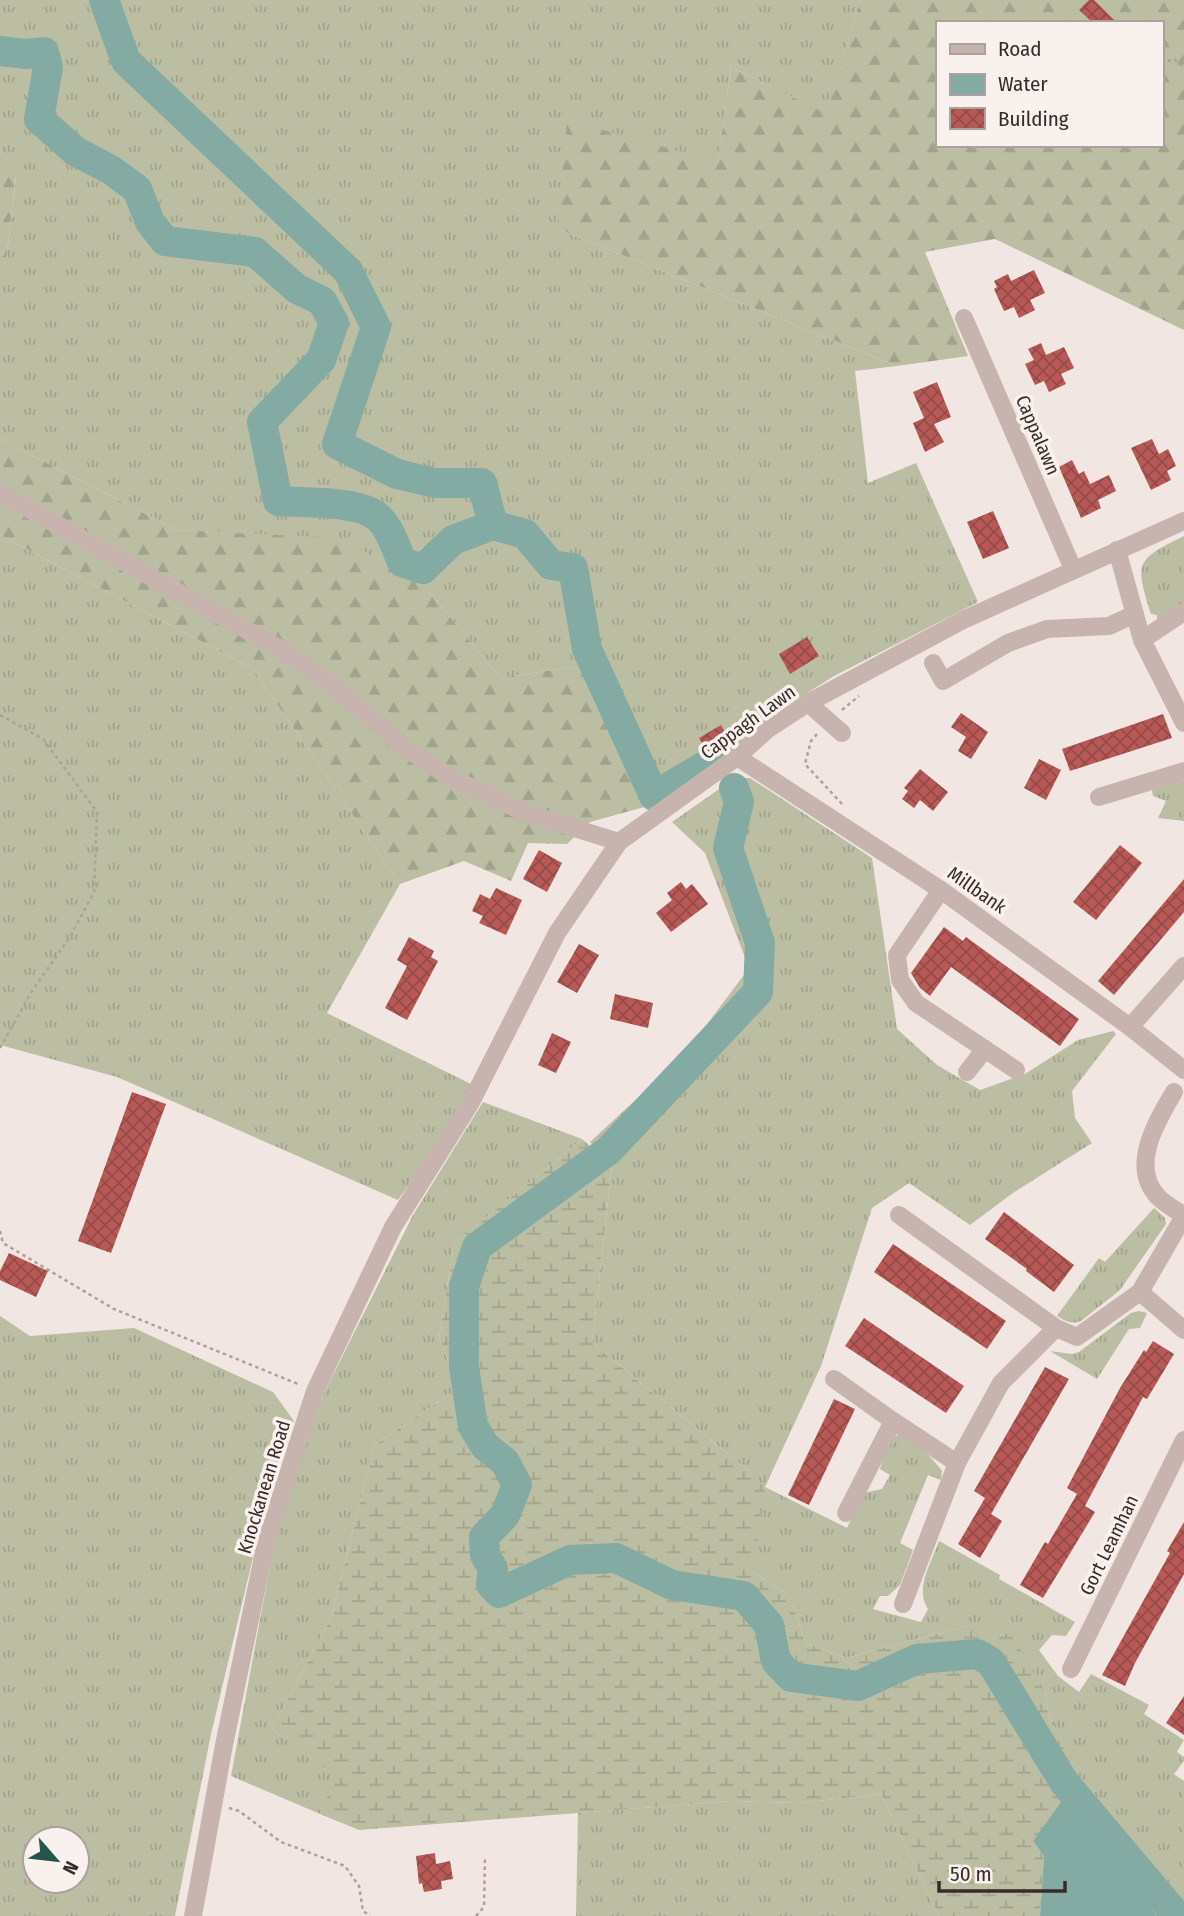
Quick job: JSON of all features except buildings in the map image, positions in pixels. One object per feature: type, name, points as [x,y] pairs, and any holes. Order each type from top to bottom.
[{"type":"street","name":"Cappalawn","points":[[964,318],[1073,569]]},
{"type":"street","points":[[0,493],[279,648],[342,692],[402,746],[453,779],[526,813],[618,842]]},
{"type":"street","name":"Cappagh Lawn","points":[[471,1104],[557,933],[618,842],[737,757],[768,729],[808,703],[964,620],[1184,521]]},
{"type":"street","points":[[1117,550],[1142,640],[1184,723]]},
{"type":"street","points":[[1142,640],[1184,612]]},
{"type":"street","points":[[933,663],[943,681],[1007,643],[1047,629],[1109,626],[1135,614]]},
{"type":"street","points":[[808,703],[842,733]]},
{"type":"street","name":"Millbank","points":[[737,757],[941,890],[1130,1027],[1184,1070]]},
{"type":"street","points":[[1099,797],[1184,771]]},
{"type":"street","points":[[941,890],[897,955],[900,980],[916,1003],[1016,1070]]},
{"type":"street","points":[[1130,1027],[1184,966]]},
{"type":"street","points":[[967,1072],[985,1049]]},
{"type":"street","points":[[900,1215],[1056,1328],[1077,1337],[1140,1293],[1184,1218],[1158,1196],[1148,1182],[1144,1164],[1148,1145],[1174,1092]]},
{"type":"street","name":"Knockanean Road","points":[[193,1916],[266,1542],[315,1391],[393,1227],[471,1104]]},
{"type":"street","points":[[1140,1293],[1184,1330]]},
{"type":"street","points":[[903,1604],[957,1463],[1001,1382],[1056,1328]]},
{"type":"street","points":[[834,1379],[957,1463]]},
{"type":"street","points":[[846,1513],[893,1421]]},
{"type":"street","name":"Gort Leamhan","points":[[1071,1669],[1184,1440]]},
{"type":"path","points":[[1163,62],[1174,59],[1184,67]]},
{"type":"path","points":[[0,715],[43,739],[97,811],[94,892],[70,937],[32,991],[0,1048]]},
{"type":"path","points":[[0,1231],[3,1243],[114,1309],[315,1391]]},
{"type":"path","points":[[213,1803],[239,1811],[281,1842],[345,1866],[359,1886],[363,1911],[370,1916]]},
{"type":"path","points":[[476,1916],[484,1907],[485,1856]]},
{"type":"green space","points":[[0,0],[860,0],[827,115],[731,67],[718,163],[558,229],[897,366],[855,371],[868,483],[916,463],[978,602],[834,676],[769,717],[714,768],[648,806],[584,670],[572,667],[500,678],[419,579],[338,539],[177,530],[0,439],[0,268],[6,261],[16,177],[0,150]]},
{"type":"green space","points":[[860,0],[1184,0],[1184,330],[995,239],[925,252],[968,356],[897,366],[558,229],[567,120],[718,162],[731,67],[827,114]]},
{"type":"green space","points":[[0,150],[16,176],[6,261],[0,268]]},
{"type":"green space","points":[[0,439],[177,530],[338,538],[419,579],[500,678],[572,667],[584,670],[648,806],[590,822],[567,844],[528,843],[511,881],[464,861],[400,884],[253,669],[0,535]]},
{"type":"green space","points":[[0,535],[253,669],[400,884],[327,1013],[471,1084],[434,1149],[398,1200],[117,1077],[0,1045]]},
{"type":"green space","points":[[1184,536],[1184,605],[1157,620],[1157,615],[1151,614],[1146,597],[1141,573],[1143,565],[1156,551]]},
{"type":"green space","points":[[735,778],[750,778],[872,858],[897,1029],[937,1065],[980,1090],[1025,1074],[1078,1040],[1113,1031],[1116,1034],[1072,1091],[1075,1118],[1092,1143],[1013,1193],[970,1225],[909,1183],[872,1208],[821,1366],[765,1487],[847,1528],[863,1493],[882,1489],[890,1475],[880,1469],[889,1439],[898,1435],[911,1441],[928,1455],[942,1471],[941,1480],[928,1475],[900,1543],[913,1550],[900,1585],[888,1596],[880,1596],[873,1609],[921,1622],[928,1609],[924,1601],[923,1584],[939,1541],[1075,1622],[1066,1636],[1052,1635],[1039,1650],[1058,1676],[1079,1692],[1091,1674],[1149,1705],[1144,1714],[1184,1740],[1177,1752],[1184,1757],[1184,1761],[1174,1774],[1184,1781],[1184,1916],[1157,1916],[1064,1798],[1078,1780],[1048,1712],[1045,1692],[967,1626],[846,1658],[806,1643],[789,1595],[753,1572],[749,1471],[592,1343],[612,1165],[590,1142],[684,1055],[749,968],[705,853],[672,822]]},
{"type":"green space","points":[[1184,781],[1184,821],[1158,818],[1166,801],[1153,796],[1152,791],[1157,785]]},
{"type":"green space","points":[[483,1102],[582,1139],[454,1244],[439,1338],[459,1388],[374,1445],[331,1618],[272,1729],[337,1776],[320,1814],[231,1776],[275,1539],[323,1395],[413,1215]]},
{"type":"green space","points":[[582,1139],[612,1165],[592,1343],[749,1471],[765,1488],[753,1572],[789,1595],[806,1643],[846,1658],[967,1626],[1012,1635],[1045,1692],[1048,1712],[1079,1780],[1033,1841],[1044,1856],[1040,1916],[939,1916],[881,1794],[799,1803],[731,1801],[359,1830],[320,1814],[336,1776],[272,1729],[331,1618],[374,1445],[459,1388],[439,1338],[454,1244]]},
{"type":"green space","points":[[1154,1208],[1165,1218],[1166,1224],[1120,1290],[1081,1321],[1066,1321],[1057,1316],[1099,1258],[1105,1262]]},
{"type":"green space","points":[[1131,1313],[1147,1313],[1140,1328],[1129,1329],[1097,1379],[1050,1351],[1072,1354],[1079,1352]]},
{"type":"green space","points":[[0,1316],[30,1336],[134,1328],[273,1392],[294,1421],[272,1477],[211,1734],[175,1916],[0,1916]]},
{"type":"green space","points":[[881,1794],[939,1916],[576,1916],[578,1813],[731,1801],[799,1803]]},
{"type":"water","points":[[1064,1798],[1157,1916],[1040,1916],[1044,1856],[1033,1841]]},
{"type":"waterway","points":[[104,0],[126,61],[348,271],[376,327],[337,444],[397,474],[435,483],[482,483],[493,525]]},
{"type":"waterway","points":[[0,51],[26,54],[44,52],[48,67],[39,119],[75,151],[111,170],[137,189],[150,222],[165,241],[255,252],[297,289],[322,301],[334,323],[321,360],[262,422],[278,501],[337,504],[370,512],[386,527],[402,562],[423,569],[453,540],[493,525],[525,534],[551,565],[573,568],[587,649],[654,796],[715,760]]},
{"type":"waterway","points":[[734,788],[739,802],[728,848],[760,943],[758,992],[609,1150],[477,1247],[464,1287],[464,1367],[473,1426],[485,1446],[505,1462],[517,1485],[505,1515],[484,1537],[485,1555],[493,1569],[491,1584],[499,1593],[570,1560],[616,1558],[672,1585],[744,1596],[769,1625],[776,1661],[791,1677],[858,1686],[917,1659],[977,1654],[991,1662],[1064,1782],[1177,1916]]}]
